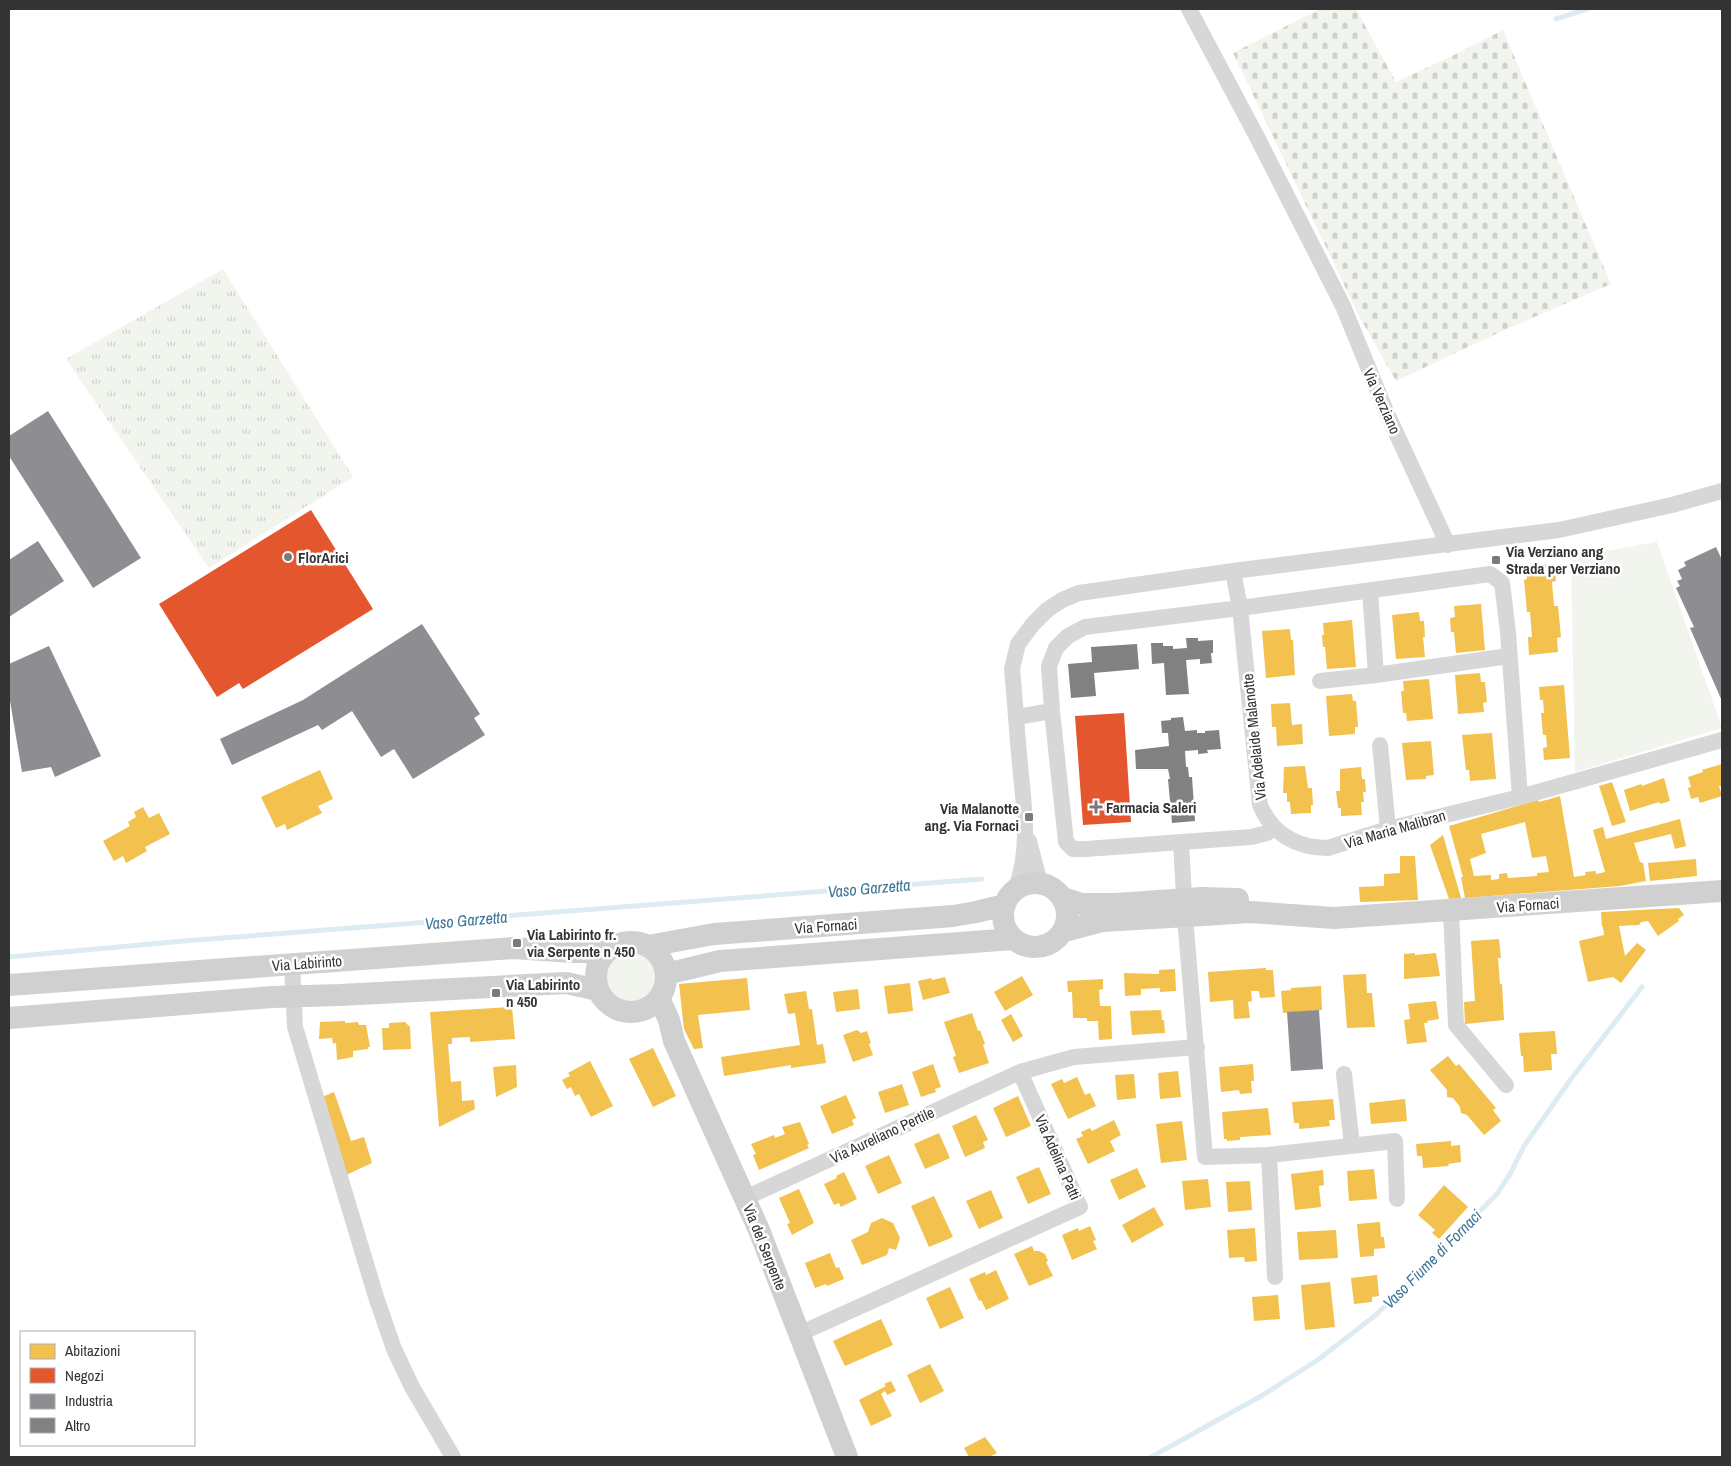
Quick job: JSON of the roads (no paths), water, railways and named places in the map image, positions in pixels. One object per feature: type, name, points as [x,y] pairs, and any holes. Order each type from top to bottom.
[{"type":"street","name":"Via Verziano","points":[[1189,9],[1343,306],[1386,412],[1448,545]]},
{"type":"street","points":[[1013,939],[1005,927],[1003,912],[1019,880],[1024,856],[1025,820],[1012,669],[1018,644],[1033,624],[1047,610],[1062,600],[1079,593],[1559,530],[1672,505],[1722,491]]},
{"type":"street","name":"Via Adelaide Malanotte","points":[[1233,572],[1240,608],[1260,805],[1266,818],[1274,827]]},
{"type":"street","points":[[1274,827],[1268,832],[1250,837],[1073,849],[1066,842],[1052,711],[1050,666],[1056,648],[1068,636],[1085,627],[1490,574],[1502,583],[1520,797]]},
{"type":"street","points":[[1370,590],[1376,675]]},
{"type":"street","points":[[1320,681],[1509,656]]},
{"type":"street","points":[[1016,717],[1052,711]]},
{"type":"street","name":"Via Maria Malibran","points":[[1274,827],[1284,836],[1302,844],[1318,848],[1328,848],[1388,829],[1520,797],[1722,740]]},
{"type":"street","points":[[1380,745],[1388,829]]},
{"type":"street","points":[[1025,820],[1040,884]]},
{"type":"street","points":[[1181,842],[1205,1157],[1269,1155],[1394,1141],[1397,1199]]},
{"type":"street","name":"Via Fornaci","points":[[606,952],[624,942],[640,943],[648,946],[714,934],[953,916],[976,912],[1010,897],[1023,886],[1040,884],[1053,888],[1062,898],[1081,904],[1116,904],[1334,918],[1722,891]]},
{"type":"street","points":[[1062,898],[1068,914],[1064,931]]},
{"type":"street","name":"Via Fornaci","points":[[666,974],[720,961],[1013,939],[1029,947],[1041,947],[1052,943],[1064,931],[1102,921],[1185,908]]},
{"type":"street","points":[[1451,911],[1456,1025],[1506,1085]]},
{"type":"street","points":[[606,952],[601,958],[596,971],[595,978],[598,990],[614,1008],[628,1012],[640,1011],[659,998],[664,988],[666,974],[662,961],[648,946]]},
{"type":"street","name":"Via Labirinto","points":[[9,985],[513,948],[606,952]]},
{"type":"street","points":[[292,964],[295,1027],[376,1297],[394,1349],[453,1457]]},
{"type":"street","points":[[9,1018],[272,997],[566,983],[598,990]]},
{"type":"street","name":"Via del Serpente","points":[[659,998],[669,1020],[674,1042],[760,1230],[847,1457]]},
{"type":"street","name":"Via del Serpente","points":[[640,1011],[674,1042]]},
{"type":"street","points":[[1020,1072],[1074,1057],[1197,1047]]},
{"type":"street","name":"Via Aureliano Pertile","points":[[745,1198],[1020,1072]]},
{"type":"street","name":"Via Adelina Patti","points":[[799,1334],[1080,1207],[1020,1072]]},
{"type":"street","points":[[1344,1074],[1352,1145]]},
{"type":"street","points":[[1269,1155],[1275,1277]]},
{"type":"waterway","points":[[1556,19],[1587,9]]},
{"type":"waterway","name":"Vaso Garzetta","points":[[9,957],[184,941],[982,879]]},
{"type":"waterway","name":"Vaso Fiume di Fornaci","points":[[1151,1457],[1263,1395],[1319,1359],[1377,1314],[1497,1194],[1510,1174],[1524,1146],[1571,1079],[1642,987]]},
{"type":"place","name":"FlorArici","points":[[288,557]]},
{"type":"place","name":"Via Verziano ang Strada per Verziano","points":[[1496,560]]},
{"type":"place","name":"Farmacia Saleri","points":[[1096,807]]},
{"type":"place","name":"Via Malanotte ang. Via Fornaci","points":[[1029,817]]},
{"type":"place","name":"Via Labirinto fr. via Serpente n 450","points":[[517,943]]},
{"type":"place","name":"Via Labirinto n 450","points":[[496,993]]}]
